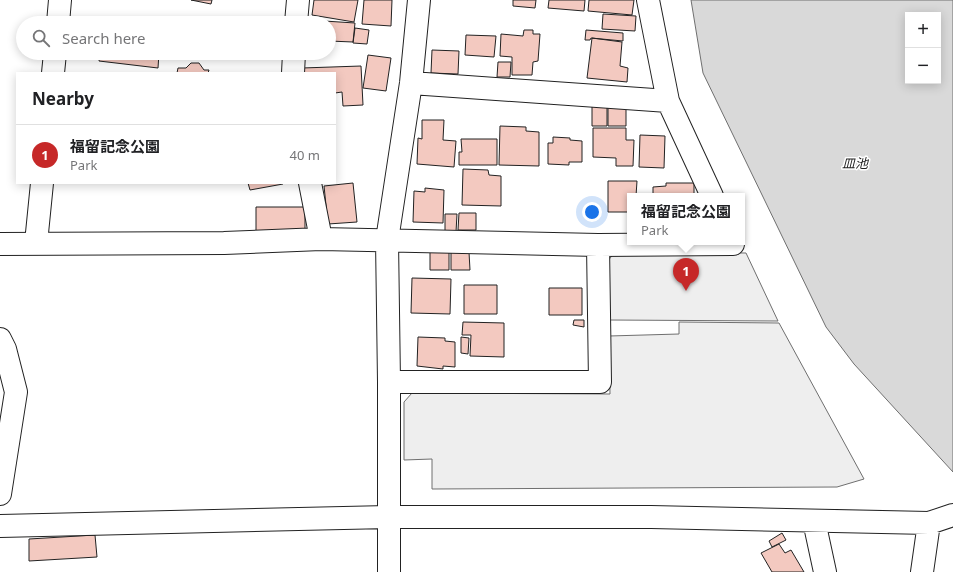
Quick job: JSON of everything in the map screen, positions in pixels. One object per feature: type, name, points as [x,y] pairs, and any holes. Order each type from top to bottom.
[{"type":"street","points":[[59,16],[60,0]]},
{"type":"street","points":[[297,16],[298,0]]},
{"type":"street","points":[[389,572],[388,517],[390,382],[387,240],[411,83],[418,0]]},
{"type":"street","points":[[648,0],[668,101],[711,193]]},
{"type":"street","points":[[53,72],[54,60]]},
{"type":"street","points":[[293,72],[294,60]]},
{"type":"street","points":[[411,83],[668,101]]},
{"type":"street","points":[[36,244],[42,184]]},
{"type":"street","points":[[310,184],[321,239]]},
{"type":"street","points":[[0,244],[224,243],[321,239],[627,245]]},
{"type":"street","points":[[390,382],[600,382],[598,245]]},
{"type":"street","points":[[0,339],[5,349],[16,392],[0,494]]},
{"type":"street","points":[[0,526],[388,517],[651,517],[929,523],[953,515]]},
{"type":"street","points":[[814,520],[825,572]]},
{"type":"street","points":[[922,572],[929,523]]},
{"type":"shaded area","points":[[615,252],[746,253],[778,321],[609,320],[607,262]]},
{"type":"shaded area","points":[[679,322],[779,323],[864,479],[837,487],[432,489],[432,459],[404,460],[404,402],[412,393],[610,394],[609,336],[679,334]]},
{"type":"water","name":"皿池","points":[[691,0],[953,0],[953,472],[854,364],[826,327],[703,73]]},
{"type":"building","points":[[191,0],[212,0],[211,4]]},
{"type":"building","points":[[314,0],[358,0],[354,22],[336,19],[336,16],[312,15]]},
{"type":"building","points":[[364,0],[392,0],[391,26],[362,24]]},
{"type":"building","points":[[513,0],[536,0],[535,8],[513,6]]},
{"type":"building","points":[[549,0],[585,0],[584,11],[548,8]]},
{"type":"building","points":[[589,0],[634,0],[632,15],[588,11]]},
{"type":"building","points":[[603,14],[636,16],[635,31],[602,29]]},
{"type":"building","points":[[336,22],[355,23],[353,42],[336,41]]},
{"type":"building","points":[[355,28],[369,30],[367,44],[353,43]]},
{"type":"building","points":[[524,30],[533,30],[533,34],[540,34],[538,61],[533,62],[532,75],[512,75],[512,57],[500,56],[501,34],[523,36]]},
{"type":"building","points":[[586,30],[623,33],[623,41],[591,38],[590,40],[585,40]]},
{"type":"building","points":[[466,35],[496,36],[494,57],[465,55]]},
{"type":"building","points":[[592,38],[622,42],[620,66],[628,68],[627,82],[587,78]]},
{"type":"building","points":[[432,50],[459,51],[458,74],[431,73]]},
{"type":"building","points":[[368,55],[391,58],[386,91],[363,88]]},
{"type":"building","points":[[99,60],[159,60],[158,68]]},
{"type":"building","points":[[498,62],[511,62],[510,77],[497,77]]},
{"type":"building","points":[[191,63],[199,63],[204,70],[209,70],[208,72],[177,72],[178,68],[186,68]]},
{"type":"building","points":[[361,66],[363,105],[343,106],[342,92],[336,93],[336,72],[302,72],[302,68]]},
{"type":"building","points":[[592,104],[607,104],[607,126],[592,126]]},
{"type":"building","points":[[608,104],[626,104],[626,126],[608,126]]},
{"type":"building","points":[[422,120],[444,120],[443,140],[456,141],[454,167],[417,164],[418,138],[422,139]]},
{"type":"building","points":[[500,126],[526,127],[526,131],[539,132],[539,166],[499,165]]},
{"type":"building","points":[[593,128],[626,128],[626,140],[634,140],[633,166],[616,166],[616,158],[593,157]]},
{"type":"building","points":[[640,135],[665,136],[664,168],[639,167]]},
{"type":"building","points":[[553,137],[570,138],[570,140],[582,141],[582,162],[569,162],[569,165],[548,164],[548,143],[553,143]]},
{"type":"building","points":[[461,139],[497,139],[497,165],[459,165],[459,152],[462,152]]},
{"type":"building","points":[[463,169],[488,170],[489,175],[501,176],[501,206],[462,205]]},
{"type":"building","points":[[608,181],[637,181],[636,193],[627,193],[627,212],[608,212]]},
{"type":"building","points":[[353,183],[357,222],[328,224],[324,186]]},
{"type":"building","points":[[666,183],[694,183],[694,193],[653,193],[653,187],[666,186]]},
{"type":"building","points":[[248,184],[283,184],[250,190]]},
{"type":"building","points":[[425,188],[444,190],[443,223],[413,222],[414,191],[425,192]]},
{"type":"building","points":[[256,207],[305,207],[305,230],[256,231]]},
{"type":"building","points":[[459,213],[476,213],[476,230],[458,230]]},
{"type":"building","points":[[445,214],[457,214],[456,232],[445,231]]},
{"type":"building","points":[[430,252],[449,252],[449,270],[430,270]]},
{"type":"building","points":[[451,252],[469,252],[470,270],[451,270]]},
{"type":"building","points":[[412,278],[451,279],[450,314],[411,313]]},
{"type":"building","points":[[464,285],[497,285],[497,314],[464,314]]},
{"type":"building","points":[[549,288],[582,288],[582,315],[549,315]]},
{"type":"building","points":[[574,320],[584,320],[584,327],[573,325]]},
{"type":"building","points":[[463,322],[504,323],[504,357],[470,356],[471,335],[462,335]]},
{"type":"building","points":[[418,337],[445,338],[445,341],[455,342],[455,367],[443,366],[443,369],[417,366]]},
{"type":"building","points":[[461,337],[469,338],[468,354],[461,353]]},
{"type":"building","points":[[782,533],[786,540],[772,547],[769,541]]},
{"type":"building","points":[[95,535],[97,557],[29,561],[29,539]]},
{"type":"building","points":[[779,544],[785,553],[791,550],[804,572],[772,572],[761,553]]},
{"type":"place","name":"福留記念公園","points":[[686,291]]}]
